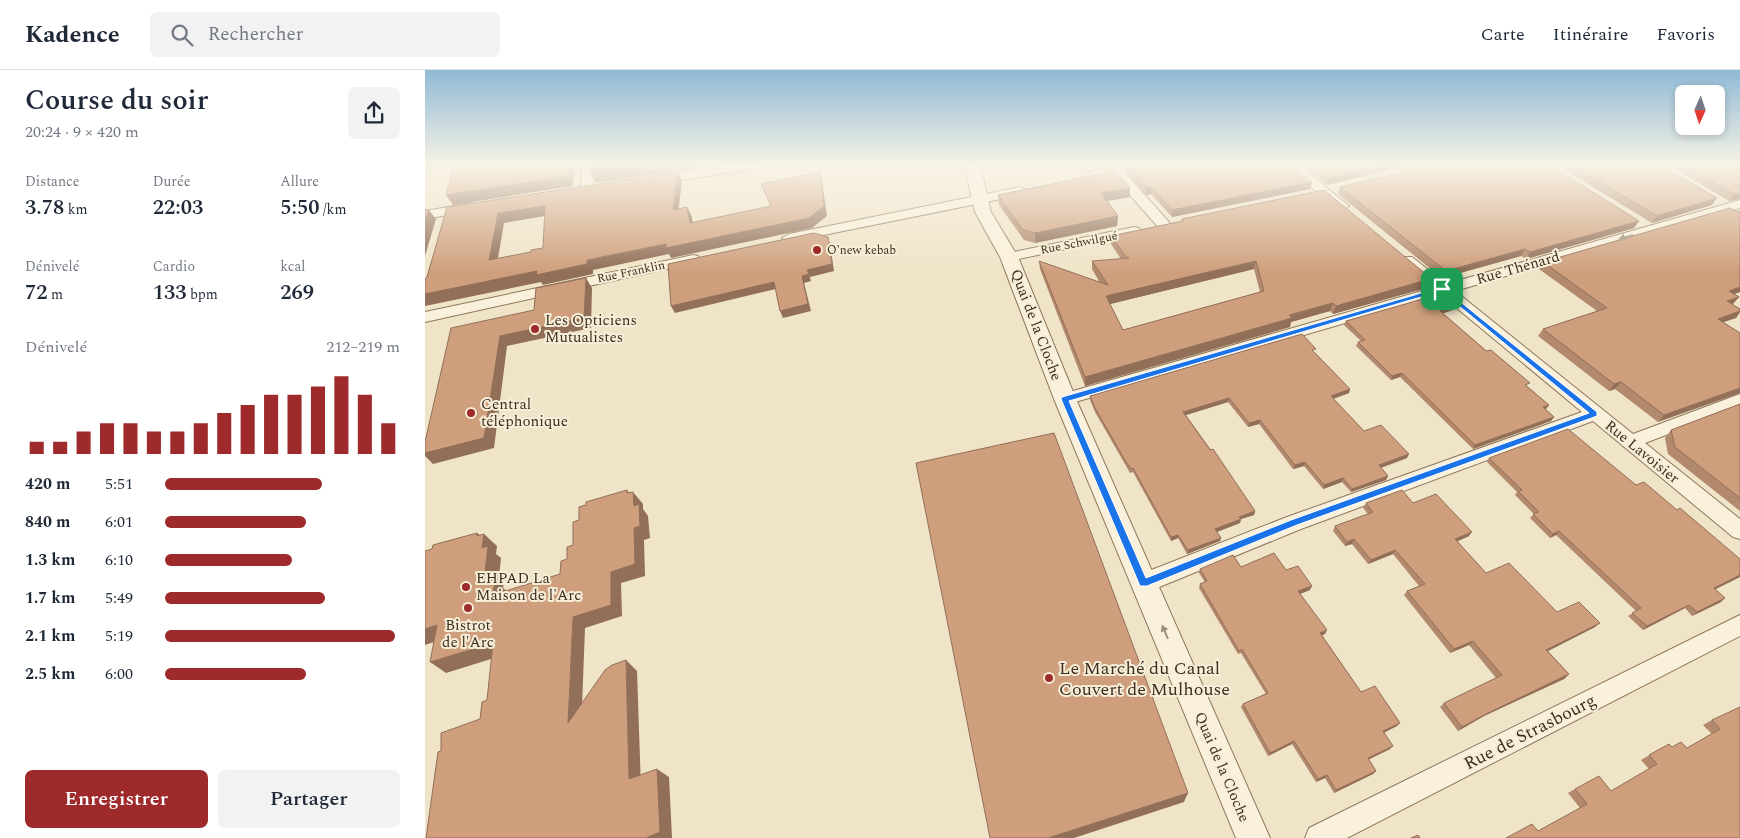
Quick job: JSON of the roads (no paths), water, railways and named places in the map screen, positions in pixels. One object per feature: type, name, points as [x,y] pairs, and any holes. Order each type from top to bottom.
[{"type":"street","points":[[776,241],[977,200]]},
{"type":"street","name":"Rue Schwilgué","points":[[1009,257],[1168,224],[1144,200]]},
{"type":"street","points":[[1334,200],[1355,217]]},
{"type":"street","name":"Quai de la Cloche","points":[[972,201],[983,212],[1009,257],[1065,399],[1253,838]]},
{"type":"street","points":[[1728,204],[1740,217]]},
{"type":"street","name":"Rue Thénard","points":[[1065,399],[1650,230],[1728,204]]},
{"type":"street","points":[[425,215],[485,205]]},
{"type":"street","points":[[442,230],[447,211]]},
{"type":"street","points":[[1633,220],[1650,230]]},
{"type":"street","name":"Rue Lavoisier","points":[[1392,247],[1740,530]]},
{"type":"street","name":"Rue Franklin","points":[[425,317],[710,255]]},
{"type":"street","points":[[1630,442],[1740,400]]},
{"type":"street","points":[[1144,583],[1294,522],[1595,414]]},
{"type":"street","name":"Rue de Strasbourg","points":[[1319,838],[1740,624]]},
{"type":"place","name":"O'new kebab","points":[[817,250]]},
{"type":"place","name":"Les Opticiens Mutualistes","points":[[535,329]]},
{"type":"place","name":"Central téléphonique","points":[[471,413]]},
{"type":"place","name":"EHPAD La Maison de l'Arc","points":[[466,587]]},
{"type":"place","name":"Bistrot de l'Arc","points":[[468,608]]},
{"type":"place","name":"Le Marché du Canal Couvert de Mulhouse","points":[[1049,678]]}]
